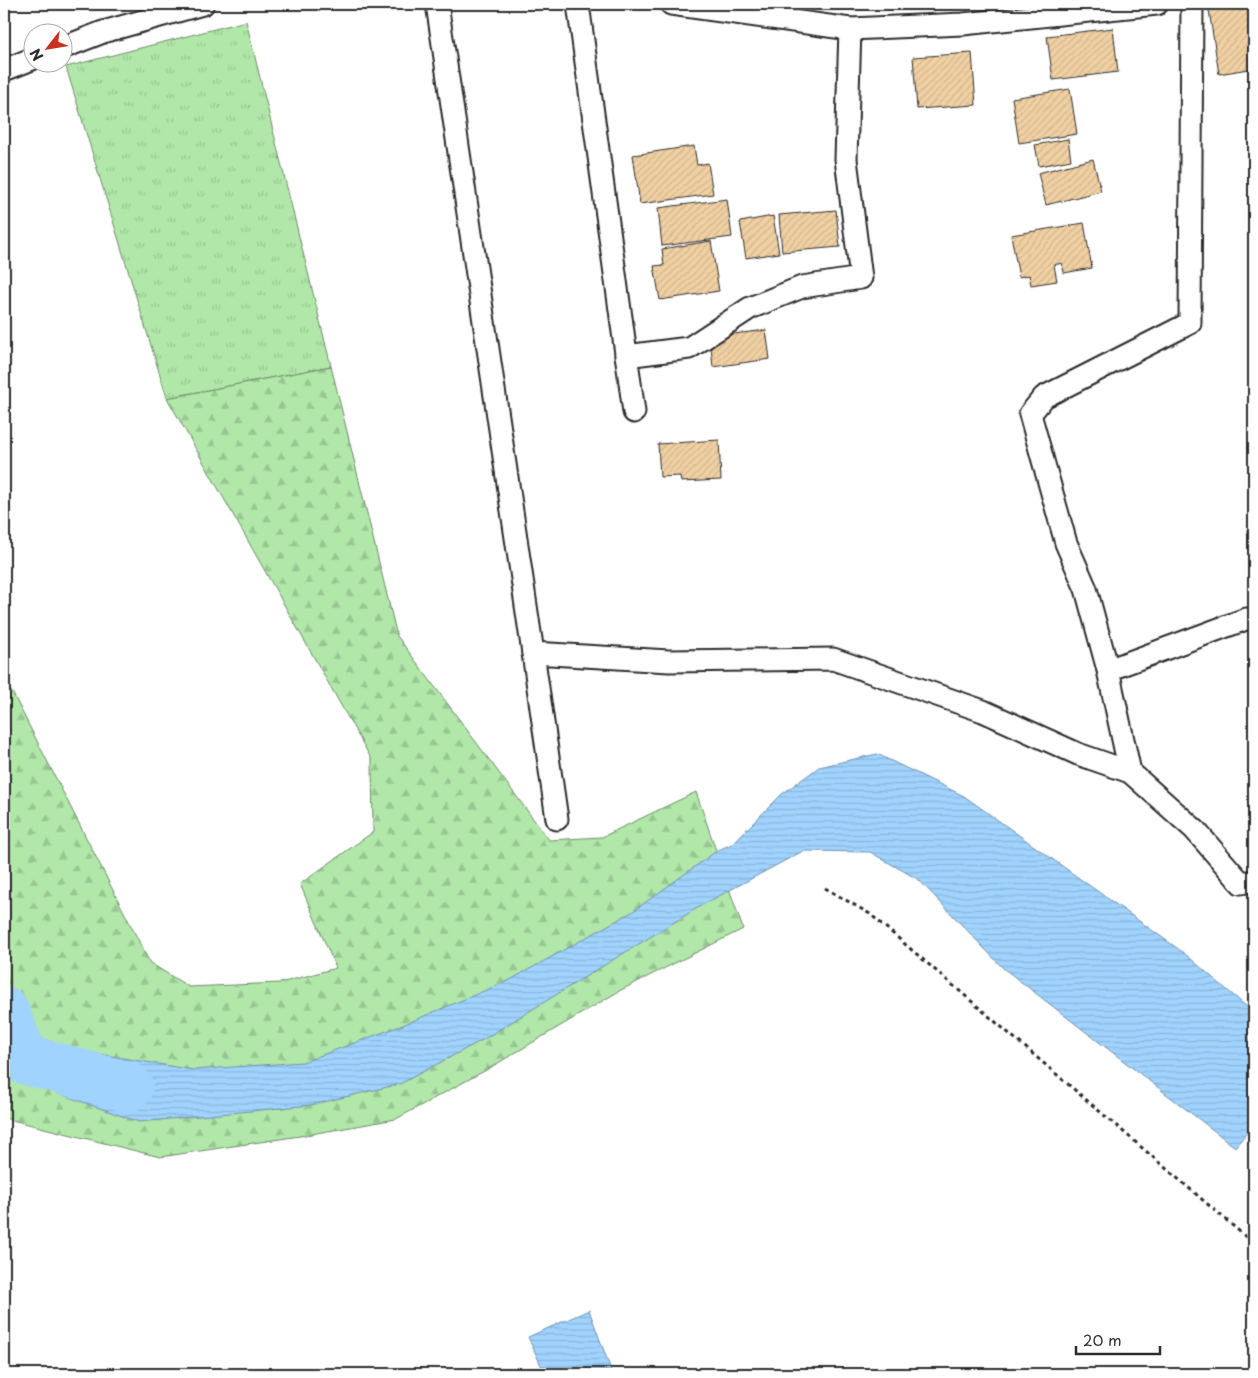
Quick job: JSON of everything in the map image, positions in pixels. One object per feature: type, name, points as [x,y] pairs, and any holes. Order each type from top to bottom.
[{"type":"street","points":[[72,44],[103,32],[203,4]]},
{"type":"street","points":[[437,4],[557,819]]},
{"type":"street","points":[[578,4],[634,412]]},
{"type":"street","points":[[671,4],[850,28],[962,24],[1157,4]]},
{"type":"street","points":[[1130,772],[1108,670],[1086,589],[1066,543],[1030,414],[1044,397],[1190,323],[1192,4]]},
{"type":"street","points":[[626,356],[689,348],[750,308],[802,287],[860,278],[846,159],[850,28]]},
{"type":"street","points":[[4,70],[22,63]]},
{"type":"street","points":[[1108,670],[1246,619]]},
{"type":"street","points":[[533,654],[669,661],[833,659],[983,711],[1078,754],[1130,772],[1195,830],[1241,883],[1254,880]]},
{"type":"path","points":[[825,888],[870,914],[1254,1244]]},
{"type":"green space","points":[[246,21],[331,366],[167,398],[68,72],[72,72],[72,65]]},
{"type":"green space","points":[[331,366],[397,636],[549,840],[602,837],[696,792],[743,929],[621,990],[488,1069],[396,1119],[300,1136],[160,1157],[4,1118],[4,688],[12,692],[150,963],[189,987],[280,983],[336,968],[300,884],[373,832],[372,760],[167,398]]},
{"type":"water","points":[[877,754],[964,796],[1184,953],[1254,1013],[1254,1124],[1235,1147],[1003,968],[919,880],[870,852],[803,851],[704,904],[484,1039],[400,1084],[311,1105],[139,1122],[46,1089],[76,1050],[193,1070],[303,1062],[403,1025],[510,980],[632,912],[718,850],[732,844],[782,794],[819,767]]},
{"type":"water","points":[[589,1310],[611,1370],[593,1374],[545,1374],[528,1337]]},
{"type":"building","points":[[1208,4],[1254,4],[1254,68],[1219,74]]},
{"type":"building","points":[[1113,28],[1118,72],[1053,80],[1047,36]]},
{"type":"building","points":[[972,53],[976,105],[917,109],[913,57]]},
{"type":"building","points":[[1070,89],[1077,134],[1019,143],[1012,98]]},
{"type":"building","points":[[1068,139],[1071,160],[1039,166],[1035,145]]},
{"type":"building","points":[[694,146],[697,165],[708,163],[713,194],[640,204],[633,155]]},
{"type":"building","points":[[1093,159],[1101,191],[1046,205],[1038,173]]},
{"type":"building","points":[[727,199],[732,237],[662,246],[658,208]]},
{"type":"building","points":[[836,210],[840,247],[782,252],[779,215]]},
{"type":"building","points":[[773,216],[779,253],[746,258],[740,222]]},
{"type":"building","points":[[1084,223],[1092,268],[1064,273],[1062,263],[1054,265],[1057,281],[1031,285],[1029,275],[1019,277],[1011,235]]},
{"type":"building","points":[[711,241],[719,291],[660,300],[654,266],[664,265],[662,249]]},
{"type":"building","points":[[766,330],[770,359],[713,367],[710,337]]},
{"type":"building","points":[[719,440],[721,480],[681,482],[680,476],[660,477],[658,444]]},
{"type":"waterway","points":[[4,1011],[24,1059],[128,1087]]}]
